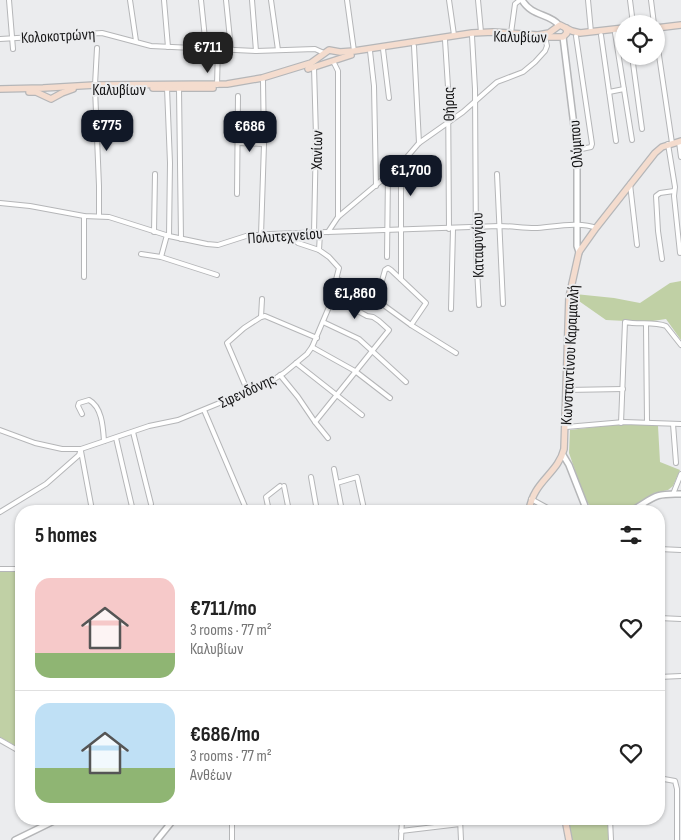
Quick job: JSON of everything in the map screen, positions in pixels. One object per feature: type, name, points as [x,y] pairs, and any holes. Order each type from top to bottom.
[{"type":"main road","points":[[665,24],[681,24]]},
{"type":"main road","points":[[665,27],[681,24]]},
{"type":"main road","name":"Καλυβίων","points":[[0,91],[51,88],[217,85],[249,81],[293,69],[316,61],[327,50],[354,51],[481,32],[538,35],[564,26],[576,33],[615,31]]},
{"type":"main road","name":"Καλυβίων","points":[[557,27],[555,32],[562,37]]},
{"type":"main road","name":"Καλυβίων","points":[[562,37],[567,32],[566,28]]},
{"type":"main road","name":"Καλυβίων","points":[[0,91],[36,92],[53,99],[73,89],[95,87],[227,88],[314,67],[340,57],[472,36],[562,37],[615,33]]},
{"type":"main road","points":[[324,53],[325,59],[332,61],[335,55],[332,50]]},
{"type":"main road","points":[[47,98],[45,92],[51,88],[57,91],[56,96]]},
{"type":"main road","name":"Κωνσταντίνου Καραμανλή","points":[[563,455],[566,427],[569,297],[579,252],[655,153],[675,143]]},
{"type":"main road","points":[[530,505],[537,488],[563,455]]},
{"type":"main road","points":[[566,825],[570,840]]},
{"type":"street","points":[[9,0],[13,49]]},
{"type":"street","points":[[130,0],[136,42]]},
{"type":"street","points":[[164,0],[168,47]]},
{"type":"street","points":[[201,0],[206,48]]},
{"type":"street","points":[[226,0],[231,49]]},
{"type":"street","points":[[252,0],[256,51]]},
{"type":"street","points":[[271,0],[278,50]]},
{"type":"street","points":[[347,0],[354,51]]},
{"type":"street","points":[[449,0],[454,35]]},
{"type":"street","points":[[478,0],[481,32]]},
{"type":"street","points":[[511,33],[515,4],[521,0],[529,9],[554,20],[557,27]]},
{"type":"street","points":[[588,0],[591,32]]},
{"type":"street","points":[[630,0],[632,15]]},
{"type":"street","points":[[651,0],[654,15]]},
{"type":"street","name":"Κολοκοτρώνη","points":[[0,39],[102,32],[151,46],[256,51],[315,49],[324,53]]},
{"type":"street","points":[[601,34],[616,141]]},
{"type":"street","name":"Καταφυγίου","points":[[472,36],[476,260],[479,305]]},
{"type":"street","points":[[576,36],[592,144],[587,149],[577,150]]},
{"type":"street","points":[[328,232],[338,217],[402,164],[419,143],[474,103],[497,82],[523,72],[535,62],[546,51],[545,37]]},
{"type":"street","name":"Ολύμπου","points":[[562,37],[577,150],[577,246],[579,252]]},
{"type":"street","name":"Θήρας","points":[[445,40],[448,87],[451,309]]},
{"type":"street","points":[[414,46],[419,143]]},
{"type":"street","points":[[97,48],[95,87],[99,216]]},
{"type":"street","points":[[217,85],[218,48]]},
{"type":"street","points":[[383,49],[389,98]]},
{"type":"street","points":[[370,51],[374,86],[376,186]]},
{"type":"street","points":[[332,61],[338,71],[338,217]]},
{"type":"street","points":[[621,65],[632,140]]},
{"type":"street","points":[[633,65],[642,129]]},
{"type":"street","points":[[661,65],[675,143],[674,196],[680,253]]},
{"type":"street","name":"Χανίων","points":[[314,67],[316,136],[314,233]]},
{"type":"street","points":[[261,235],[264,144],[262,81]]},
{"type":"street","points":[[161,257],[168,236],[170,172],[167,88]]},
{"type":"street","points":[[179,89],[181,239]]},
{"type":"street","points":[[609,92],[624,89]]},
{"type":"street","points":[[237,194],[238,96]]},
{"type":"street","points":[[238,143],[264,144]]},
{"type":"street","points":[[675,143],[681,157]]},
{"type":"street","points":[[401,279],[402,164]]},
{"type":"street","points":[[154,232],[155,174]]},
{"type":"street","points":[[387,257],[388,174]]},
{"type":"street","points":[[497,174],[503,304]]},
{"type":"street","points":[[630,184],[637,245]]},
{"type":"street","points":[[662,259],[656,196],[660,193],[674,191]]},
{"type":"street","name":"Πολυτεχνείου","points":[[0,204],[30,206],[84,216],[99,216],[121,220],[168,236],[218,245],[246,236],[261,235],[499,226],[532,228],[587,225],[596,228]]},
{"type":"street","points":[[84,216],[84,277]]},
{"type":"street","points":[[319,250],[320,233]]},
{"type":"street","points":[[287,234],[298,243],[319,250],[329,257],[339,268],[337,279],[355,286],[456,353]]},
{"type":"street","points":[[142,254],[161,257],[217,275]]},
{"type":"street","points":[[375,299],[378,295],[385,270],[388,268],[426,303],[411,324]]},
{"type":"street","name":"Σφενδόνης","points":[[81,449],[149,426],[178,420],[248,392],[280,375],[312,348],[337,279]]},
{"type":"street","points":[[316,422],[389,330],[373,317],[367,316],[332,297]]},
{"type":"street","points":[[261,317],[262,299]]},
{"type":"street","points":[[248,392],[227,343],[244,328],[265,316],[317,338]]},
{"type":"street","points":[[323,322],[359,339],[406,382]]},
{"type":"street","points":[[621,423],[625,322],[651,323],[666,326],[681,345]]},
{"type":"street","points":[[646,324],[647,422]]},
{"type":"street","points":[[312,348],[355,371],[390,398]]},
{"type":"street","points":[[296,363],[362,415]]},
{"type":"street","points":[[280,375],[328,438]]},
{"type":"street","points":[[567,390],[623,389]]},
{"type":"street","points":[[82,414],[78,406],[79,403],[89,400],[96,406],[103,426],[104,441]]},
{"type":"street","points":[[204,410],[244,505]]},
{"type":"street","points":[[566,427],[647,422],[681,424]]},
{"type":"street","points":[[673,424],[676,463]]},
{"type":"street","points":[[0,430],[35,443],[62,449],[81,449]]},
{"type":"street","points":[[133,432],[151,504]]},
{"type":"street","points":[[116,438],[132,505]]},
{"type":"street","points":[[81,449],[91,505]]},
{"type":"street","points":[[0,512],[46,484],[79,455],[81,449]]},
{"type":"street","points":[[563,455],[569,465],[584,505]]},
{"type":"street","points":[[334,469],[341,505]]},
{"type":"street","points":[[673,494],[681,474]]},
{"type":"street","points":[[310,477],[316,505]]},
{"type":"street","points":[[337,483],[358,477],[363,505]]},
{"type":"street","points":[[268,505],[266,497],[282,486],[287,505]]},
{"type":"street","points":[[640,505],[661,494],[681,494]]},
{"type":"street","points":[[531,500],[541,505]]},
{"type":"street","points":[[665,549],[681,550]]},
{"type":"street","points":[[0,569],[15,569]]},
{"type":"street","points":[[665,618],[681,619]]},
{"type":"street","points":[[665,677],[681,676]]},
{"type":"street","points":[[0,740],[15,749]]},
{"type":"street","points":[[665,780],[675,782],[677,789],[677,840]]},
{"type":"street","points":[[15,840],[46,825]]},
{"type":"street","points":[[158,840],[169,825]]},
{"type":"street","points":[[232,825],[232,840]]},
{"type":"street","points":[[402,825],[402,840]]},
{"type":"street","points":[[401,831],[436,825]]},
{"type":"street","points":[[460,825],[461,840]]},
{"type":"street","points":[[610,825],[610,840]]},
{"type":"green space","points":[[681,281],[681,340],[666,319],[646,322],[606,320],[576,299],[575,294],[640,303],[670,283]]},
{"type":"green space","points":[[621,424],[656,424],[658,426],[660,462],[680,470],[673,486],[668,490],[654,493],[635,505],[590,505],[585,499],[569,453],[570,430]]},
{"type":"green space","points":[[0,568],[15,569],[15,746],[0,737]]},
{"type":"green space","points":[[569,825],[608,825],[608,840],[572,840]]}]
